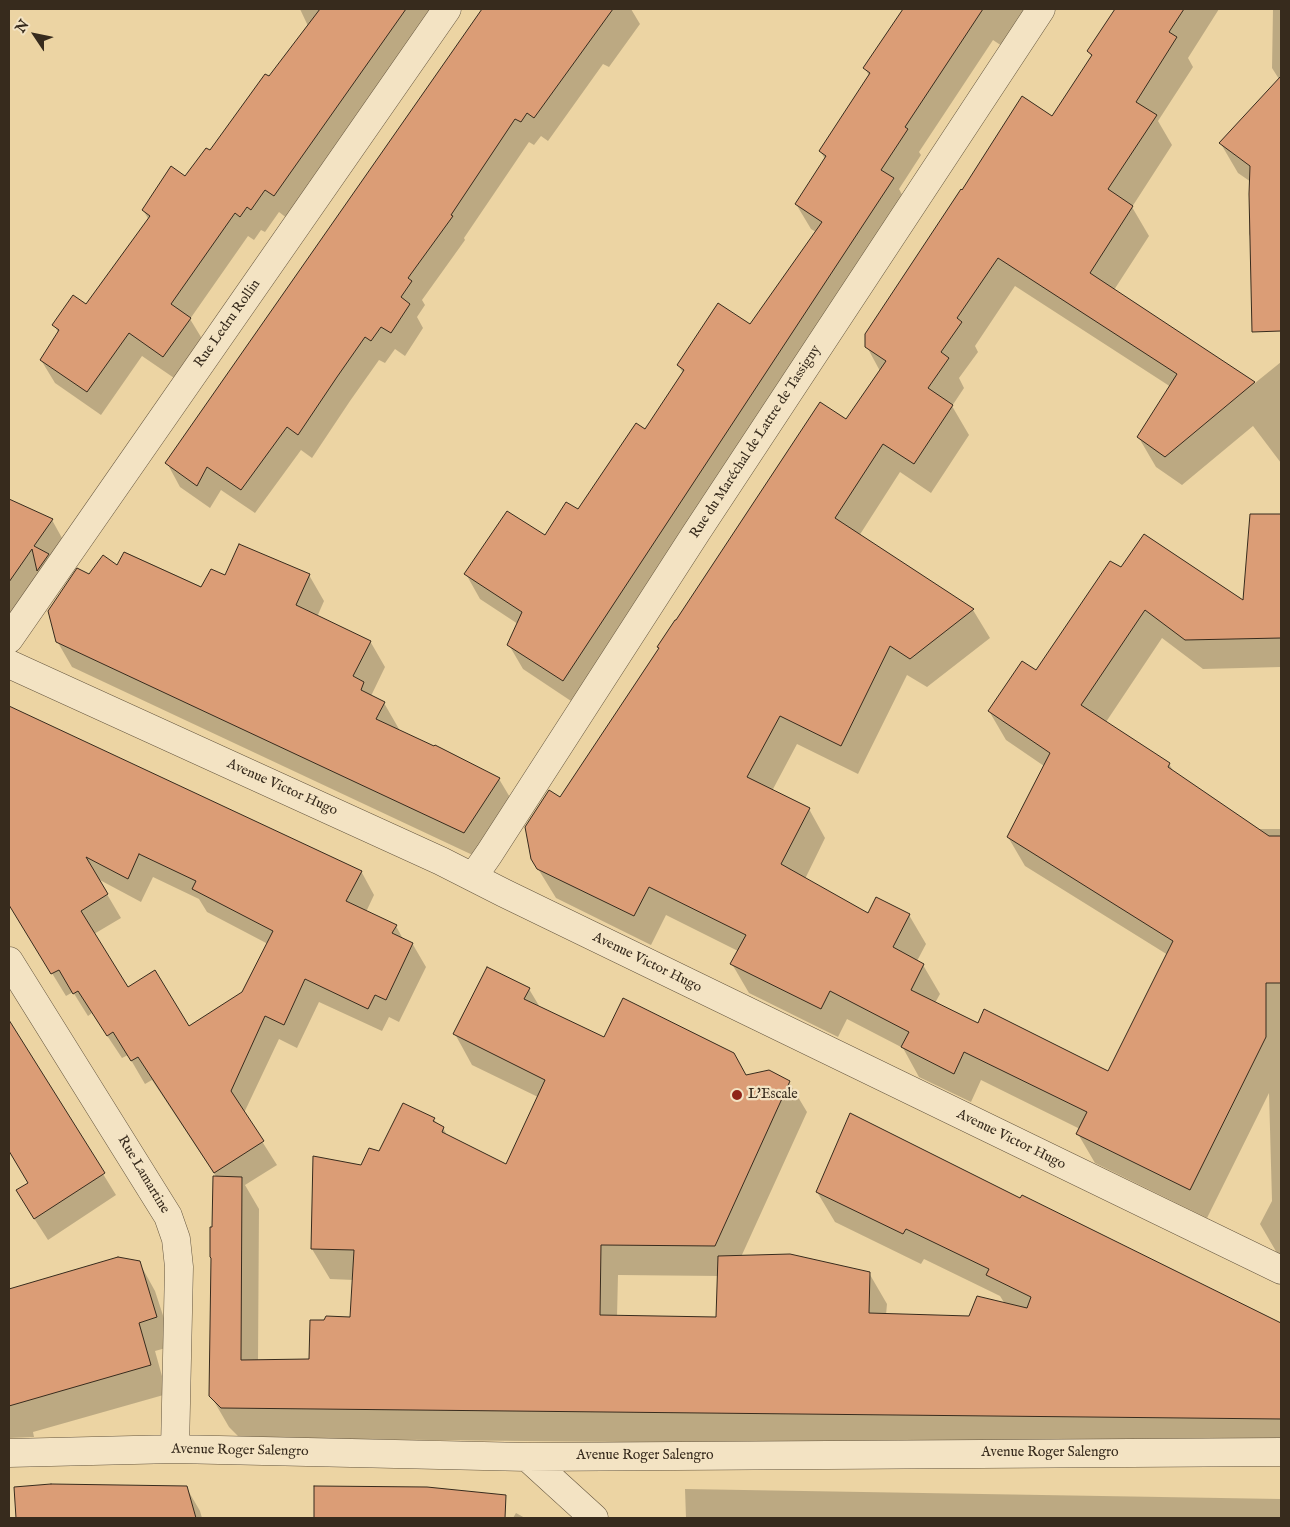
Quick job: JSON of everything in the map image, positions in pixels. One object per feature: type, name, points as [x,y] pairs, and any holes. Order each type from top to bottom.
[{"type":"street","name":"Rue Ledru Rollin","points":[[9,639],[448,9]]},
{"type":"street","name":"Rue du Maréchal de Lattre de Tassigny","points":[[473,877],[495,846],[701,525],[1041,9]]},
{"type":"street","name":"Avenue Victor Hugo","points":[[9,664],[442,861],[1281,1270]]},
{"type":"street","name":"Rue Lamartine","points":[[9,961],[168,1216],[176,1239],[179,1267],[175,1449]]},
{"type":"street","name":"Avenue Roger Salengro","points":[[9,1453],[175,1449],[527,1457],[1281,1452]]},
{"type":"street","points":[[527,1457],[594,1518]]},
{"type":"building","points":[[320,9],[406,9],[274,196],[265,190],[251,210],[247,207],[240,217],[235,213],[171,304],[191,318],[163,357],[129,333],[87,392],[40,360],[59,330],[52,325],[73,295],[86,304],[150,216],[142,210],[171,166],[185,176],[206,148],[210,150],[265,74],[269,76]]},
{"type":"building","points":[[482,9],[613,9],[534,118],[527,113],[521,122],[515,119],[451,215],[453,216],[408,278],[412,281],[401,297],[410,304],[391,333],[381,327],[371,341],[365,337],[298,435],[287,427],[241,490],[207,467],[197,486],[165,463]]},
{"type":"building","points":[[903,9],[983,9],[905,127],[908,129],[881,170],[894,178],[563,681],[507,645],[522,612],[464,574],[507,511],[545,535],[566,502],[578,509],[636,423],[645,429],[684,370],[677,365],[718,303],[750,324],[822,222],[795,204],[826,156],[819,151],[870,73],[863,68]]},
{"type":"building","points":[[1115,9],[1184,9],[1169,32],[1177,37],[1136,102],[1157,115],[1108,189],[1133,206],[1090,273],[1255,382],[1165,457],[1137,437],[1177,374],[998,258],[957,318],[962,322],[941,352],[949,358],[928,388],[953,405],[914,464],[883,444],[835,518],[974,609],[910,659],[890,646],[841,746],[780,716],[747,777],[810,808],[781,864],[868,913],[876,897],[910,914],[893,947],[924,964],[911,990],[978,1023],[984,1009],[1108,1071],[1173,941],[1007,837],[1050,753],[988,711],[1022,661],[1036,670],[1110,561],[1121,567],[1144,534],[1243,600],[1250,514],[1281,514],[1281,638],[1185,640],[1145,610],[1081,705],[1170,763],[1168,767],[1269,836],[1281,836],[1281,983],[1266,983],[1266,1037],[1190,1190],[1076,1134],[1087,1112],[964,1052],[954,1074],[901,1047],[909,1032],[830,991],[821,1009],[730,964],[746,935],[649,887],[634,916],[537,869],[531,859],[525,827],[549,790],[560,797],[820,402],[846,419],[886,361],[865,347],[865,334],[962,190],[1022,96],[1052,116],[1092,55],[1087,51]]},
{"type":"building","points":[[1281,76],[1281,331],[1252,332],[1250,166],[1219,143]]},
{"type":"building","points":[[9,499],[53,519],[34,546],[49,554],[37,571],[32,549],[9,582]]},
{"type":"building","points":[[239,544],[310,574],[296,605],[371,641],[353,676],[364,682],[361,690],[385,702],[376,719],[435,745],[500,778],[464,833],[56,642],[48,611],[77,568],[89,574],[103,555],[117,565],[124,552],[201,587],[211,569],[225,575]]},
{"type":"building","points":[[9,706],[362,871],[346,901],[397,925],[392,933],[413,943],[386,1000],[375,995],[368,1009],[305,979],[284,1025],[265,1016],[231,1091],[264,1141],[214,1173],[138,1057],[131,1061],[113,1032],[107,1036],[78,991],[73,994],[59,970],[51,974],[9,905]],"holes":[[[139,854],[196,881],[192,889],[273,931],[242,992],[189,1026],[155,970],[128,987],[81,911],[108,894],[86,857],[128,879]]]},
{"type":"building","points":[[487,967],[530,988],[524,999],[604,1037],[623,998],[734,1053],[746,1075],[769,1070],[790,1081],[715,1246],[601,1245],[600,1315],[716,1317],[718,1256],[790,1254],[870,1272],[869,1313],[969,1316],[977,1296],[1027,1308],[1031,1297],[986,1275],[989,1269],[906,1229],[903,1234],[816,1192],[850,1113],[1020,1198],[1022,1195],[1281,1323],[1281,1419],[221,1408],[209,1396],[210,1227],[212,1227],[213,1176],[242,1177],[241,1360],[309,1359],[310,1320],[324,1320],[326,1316],[350,1317],[354,1250],[311,1249],[313,1156],[361,1165],[369,1148],[379,1151],[403,1103],[435,1118],[433,1121],[444,1127],[442,1132],[506,1164],[545,1080],[453,1034]]},
{"type":"building","points":[[9,1020],[105,1173],[34,1219],[16,1190],[28,1183],[9,1151]]},
{"type":"building","points":[[118,1257],[140,1261],[157,1317],[139,1323],[151,1365],[9,1406],[9,1289]]},
{"type":"building","points":[[51,1484],[187,1486],[196,1518],[16,1518],[14,1487]]},
{"type":"building","points":[[314,1486],[427,1487],[506,1495],[505,1518],[314,1518]]},
{"type":"place","name":"L'Escale","points":[[737,1095]]}]
